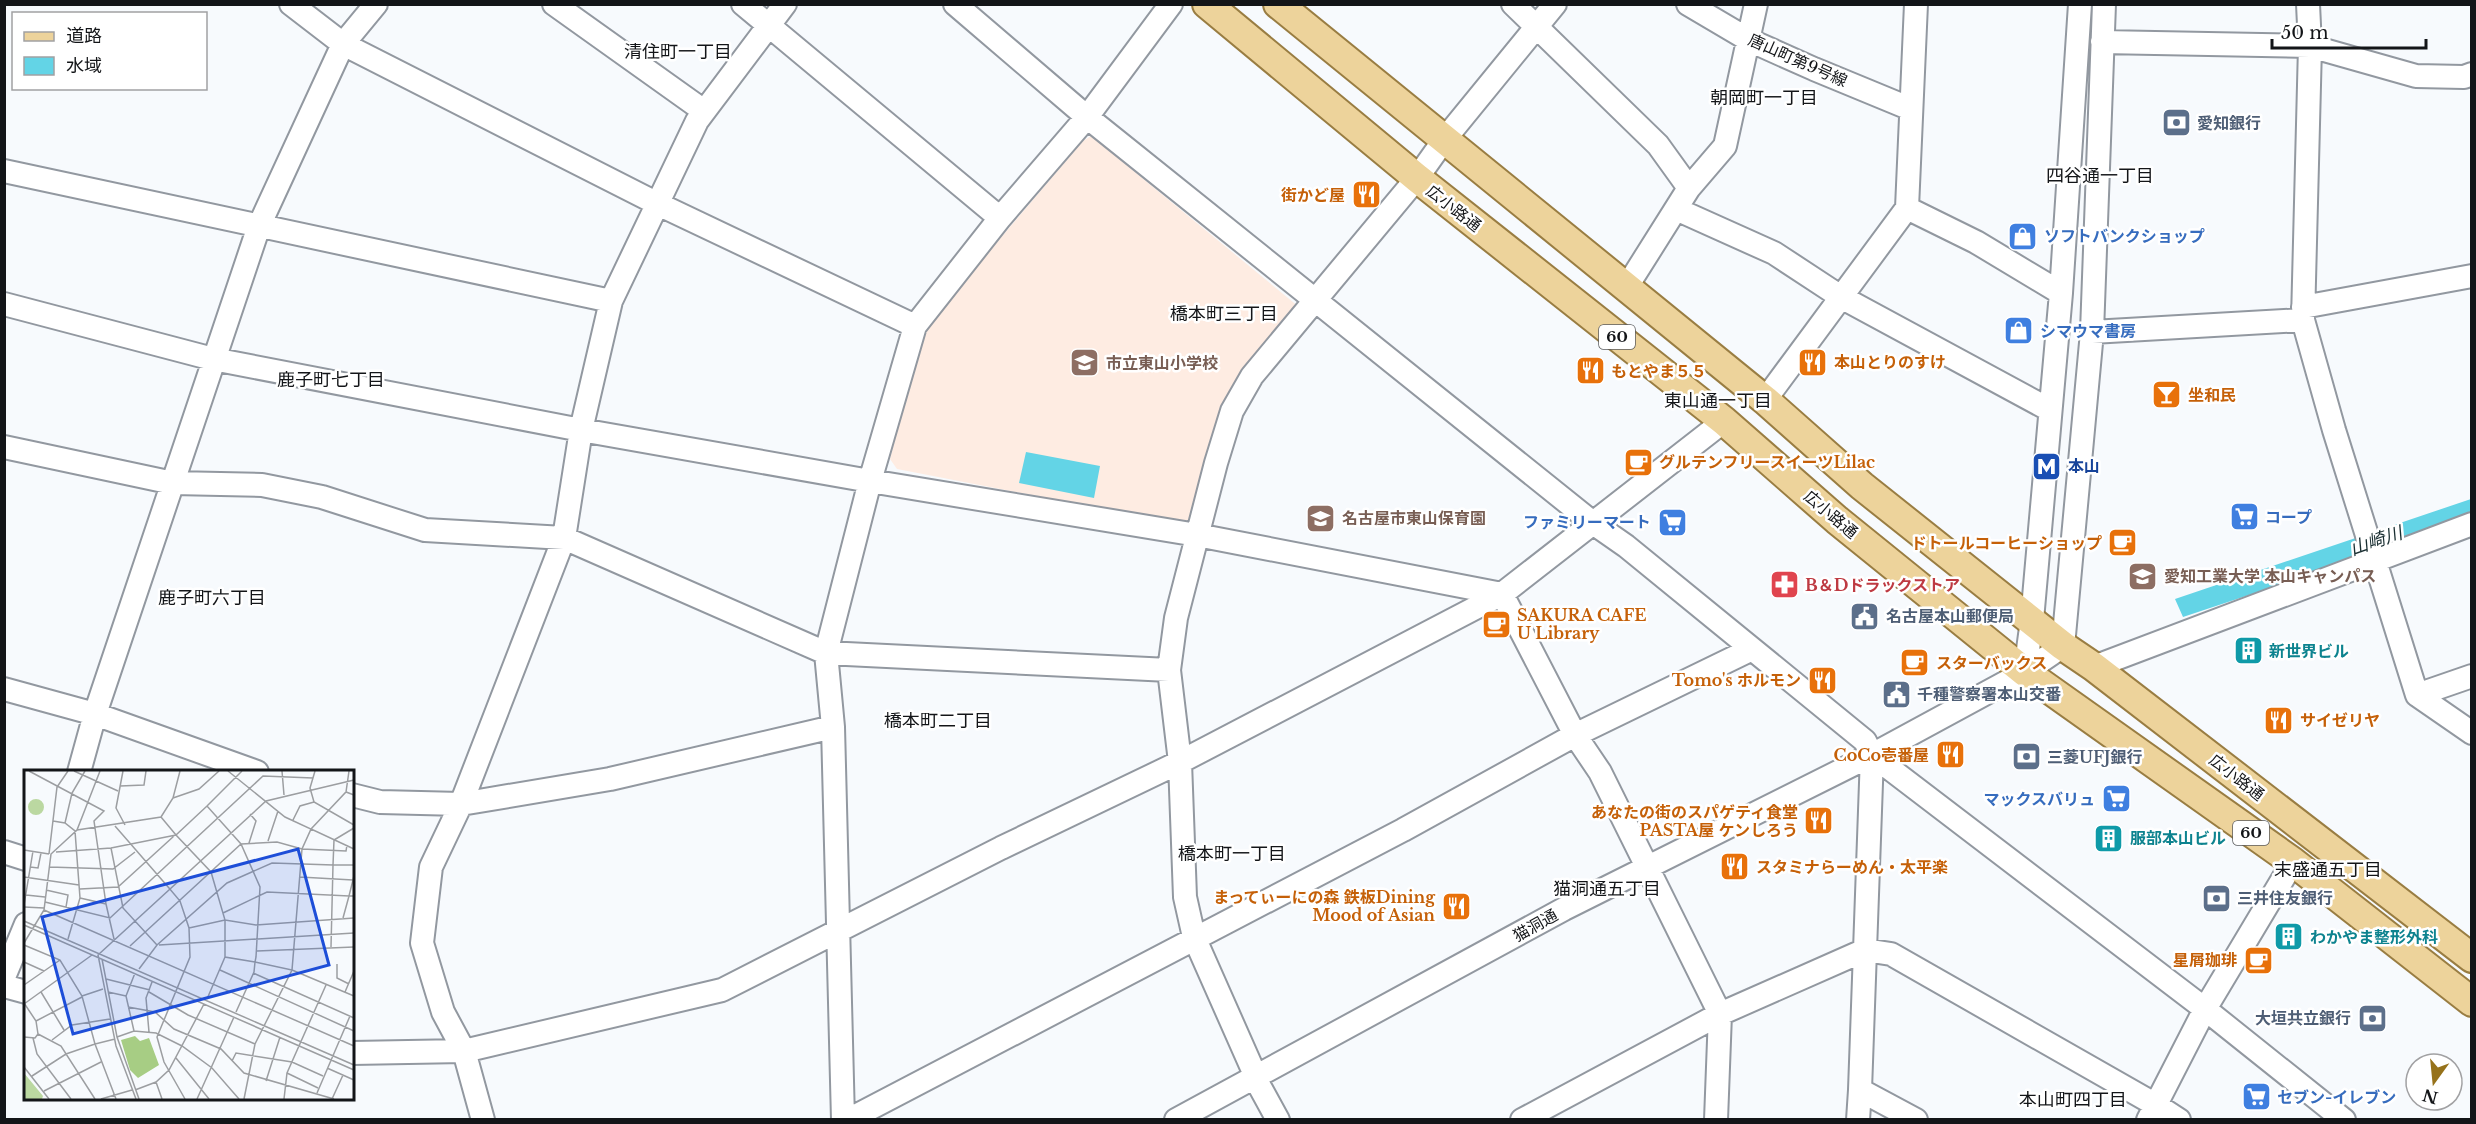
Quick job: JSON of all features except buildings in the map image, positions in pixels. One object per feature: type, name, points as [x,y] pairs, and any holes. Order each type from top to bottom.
[{"type":"main road","name":"広小路通","points":[[1207,4],[1417,178],[1724,421],[1837,520],[2025,672],[2293,862],[2472,1002]]},
{"type":"main road","name":"広小路通","points":[[1278,4],[1765,400],[1862,486],[2063,646],[2094,667],[2472,958]]},
{"type":"street","points":[[291,4],[343,44],[658,204],[915,326]]},
{"type":"street","points":[[79,770],[94,714],[259,226],[343,44],[376,4]]},
{"type":"street","points":[[554,4],[704,111]]},
{"type":"street","points":[[743,4],[1000,218]]},
{"type":"street","points":[[483,1119],[464,1051],[443,1012],[422,943],[430,867],[460,804],[564,538],[581,430],[611,301],[697,121],[785,4]]},
{"type":"street","points":[[955,4],[1086,117],[1593,523],[1626,546],[1865,741],[1872,754],[2205,1009],[2344,1119]]},
{"type":"street","points":[[843,1119],[833,728],[826,653],[870,481],[915,326],[1000,218],[1086,117],[1171,4]]},
{"type":"street","points":[[1513,4],[1658,145],[1689,188]]},
{"type":"street","points":[[1278,1119],[1255,1077],[1194,937],[1185,897],[1180,762],[1169,670],[1176,618],[1232,411],[1252,376],[1417,178],[1444,140],[1555,4]]},
{"type":"street","name":"唐山町第9号線","points":[[1688,4],[1749,40],[1911,109]]},
{"type":"street","points":[[1626,288],[1689,188],[1725,146],[1756,4]]},
{"type":"street","points":[[1765,400],[1907,208],[1916,4]]},
{"type":"street","points":[[2025,672],[2032,620],[2061,293],[2080,4]]},
{"type":"street","points":[[2063,646],[2092,332],[2104,4]]},
{"type":"street","points":[[2308,4],[2310,46],[2303,313],[2374,560],[2417,695],[2472,732]]},
{"type":"street","points":[[2102,42],[2310,46],[2416,76],[2464,77],[2472,74]]},
{"type":"street","points":[[4,171],[611,301]]},
{"type":"street","points":[[1907,208],[1976,242],[2061,293]]},
{"type":"street","points":[[1676,209],[1774,253],[1841,297],[2050,410]]},
{"type":"street","points":[[2092,332],[2303,313],[2472,276]]},
{"type":"street","points":[[4,304],[213,359],[581,430],[1197,535],[1502,594]]},
{"type":"street","points":[[354,1053],[464,1051],[722,990],[1001,848],[1180,762],[1502,594],[1724,421]]},
{"type":"street","points":[[4,447],[173,483],[262,485],[322,496],[425,530],[564,538],[826,653],[1169,670]]},
{"type":"street","points":[[2094,667],[2472,524]]},
{"type":"street","points":[[1502,594],[1575,735],[1600,772],[1720,1014],[1716,1119]]},
{"type":"street","name":"猫洞通","points":[[1176,1119],[1564,909],[1872,754],[2025,672],[2063,646]]},
{"type":"street","points":[[848,1119],[1403,830],[1575,735],[1752,649]]},
{"type":"street","points":[[2417,695],[2472,676]]},
{"type":"street","points":[[4,689],[94,714],[254,770]]},
{"type":"street","points":[[354,796],[380,802],[460,804],[610,779],[833,728]]},
{"type":"street","points":[[1858,1119],[1872,754]]},
{"type":"street","points":[[4,852],[24,858]]},
{"type":"street","points":[[2152,1112],[2205,1009],[2293,862]]},
{"type":"street","points":[[4,977],[24,929]]},
{"type":"street","points":[[1522,1119],[1720,1014],[1865,950],[1891,954],[2152,1112],[2179,1119]]},
{"type":"street","points":[[4,986],[24,991]]},
{"type":"street","points":[[1860,1090],[1917,1119]]},
{"type":"shaded area","name":"市立東山小学校","points":[[1091,136],[1299,307],[1219,421],[1211,439],[1192,526],[897,469],[890,459],[924,328],[1083,141]]},
{"type":"water","points":[[1026,452],[1100,466],[1094,498],[1019,483]]},
{"type":"water","name":"山崎川","points":[[2471,499],[2471,516],[2366,556],[2183,617],[2175,599]]},
{"type":"place","name":"愛知銀行","points":[[2176,123]]},
{"type":"place","name":"街かど屋","points":[[1366,195]]},
{"type":"place","name":"ソフトバンクショップ","points":[[2023,236]]},
{"type":"place","name":"シマウマ書房","points":[[2019,331]]},
{"type":"place","name":"本山とりのすけ","points":[[1813,362]]},
{"type":"place","name":"市立東山小学校","points":[[1085,363]]},
{"type":"place","name":"もとやま５５","points":[[1590,371]]},
{"type":"place","name":"坐和民","points":[[2167,395]]},
{"type":"place","name":"グルテンフリースイーツLilac","points":[[1638,462]]},
{"type":"place","name":"本山","points":[[2047,466]]},
{"type":"place","name":"コープ","points":[[2244,517]]},
{"type":"place","name":"名古屋市東山保育園","points":[[1321,518]]},
{"type":"place","name":"ファミリーマート","points":[[1672,522]]},
{"type":"place","name":"ドトールコーヒーショップ","points":[[2123,543]]},
{"type":"place","name":"愛知工業大学 本山キャンパス","points":[[2143,576]]},
{"type":"place","name":"B＆Dドラックストア","points":[[1784,585]]},
{"type":"place","name":"名古屋本山郵便局","points":[[1865,616]]},
{"type":"place","name":"SAKURA CAFE U Library","points":[[1496,624]]},
{"type":"place","name":"新世界ビル","points":[[2248,651]]},
{"type":"place","name":"スターバックス","points":[[1915,663]]},
{"type":"place","name":"Tomo's ホルモン","points":[[1822,680]]},
{"type":"place","name":"千種警察署本山交番","points":[[1896,694]]},
{"type":"place","name":"サイゼリヤ","points":[[2279,720]]},
{"type":"place","name":"CoCo壱番屋","points":[[1950,755]]},
{"type":"place","name":"三菱UFJ銀行","points":[[2026,757]]},
{"type":"place","name":"マックスバリュ","points":[[2116,799]]},
{"type":"place","name":"あなたの街のスパゲティ食堂 PASTA屋 ケンしろう","points":[[1819,821]]},
{"type":"place","name":"服部本山ビル","points":[[2109,838]]},
{"type":"place","name":"スタミナらーめん・太平楽","points":[[1735,867]]},
{"type":"place","name":"三井住友銀行","points":[[2216,898]]},
{"type":"place","name":"まってぃーにの森 鉄板Dining Mood of Asian","points":[[1456,906]]},
{"type":"place","name":"わかやま整形外科","points":[[2289,937]]},
{"type":"place","name":"星屑珈琲","points":[[2258,960]]},
{"type":"place","name":"大垣共立銀行","points":[[2372,1018]]},
{"type":"place","name":"セブン-イレブン","points":[[2256,1097]]},
{"type":"district","name":"清住町一丁目","points":[[678,52]]},
{"type":"district","name":"朝岡町一丁目","points":[[1764,98]]},
{"type":"district","name":"四谷通一丁目","points":[[2100,176]]},
{"type":"district","name":"橋本町三丁目","points":[[1224,314]]},
{"type":"district","name":"鹿子町七丁目","points":[[331,380]]},
{"type":"district","name":"東山通一丁目","points":[[1718,401]]},
{"type":"district","name":"鹿子町六丁目","points":[[212,598]]},
{"type":"district","name":"橋本町二丁目","points":[[938,721]]},
{"type":"district","name":"橋本町一丁目","points":[[1232,854]]},
{"type":"district","name":"末盛通五丁目","points":[[2328,870]]},
{"type":"district","name":"猫洞通五丁目","points":[[1607,889]]},
{"type":"district","name":"本山町四丁目","points":[[2073,1100]]}]
